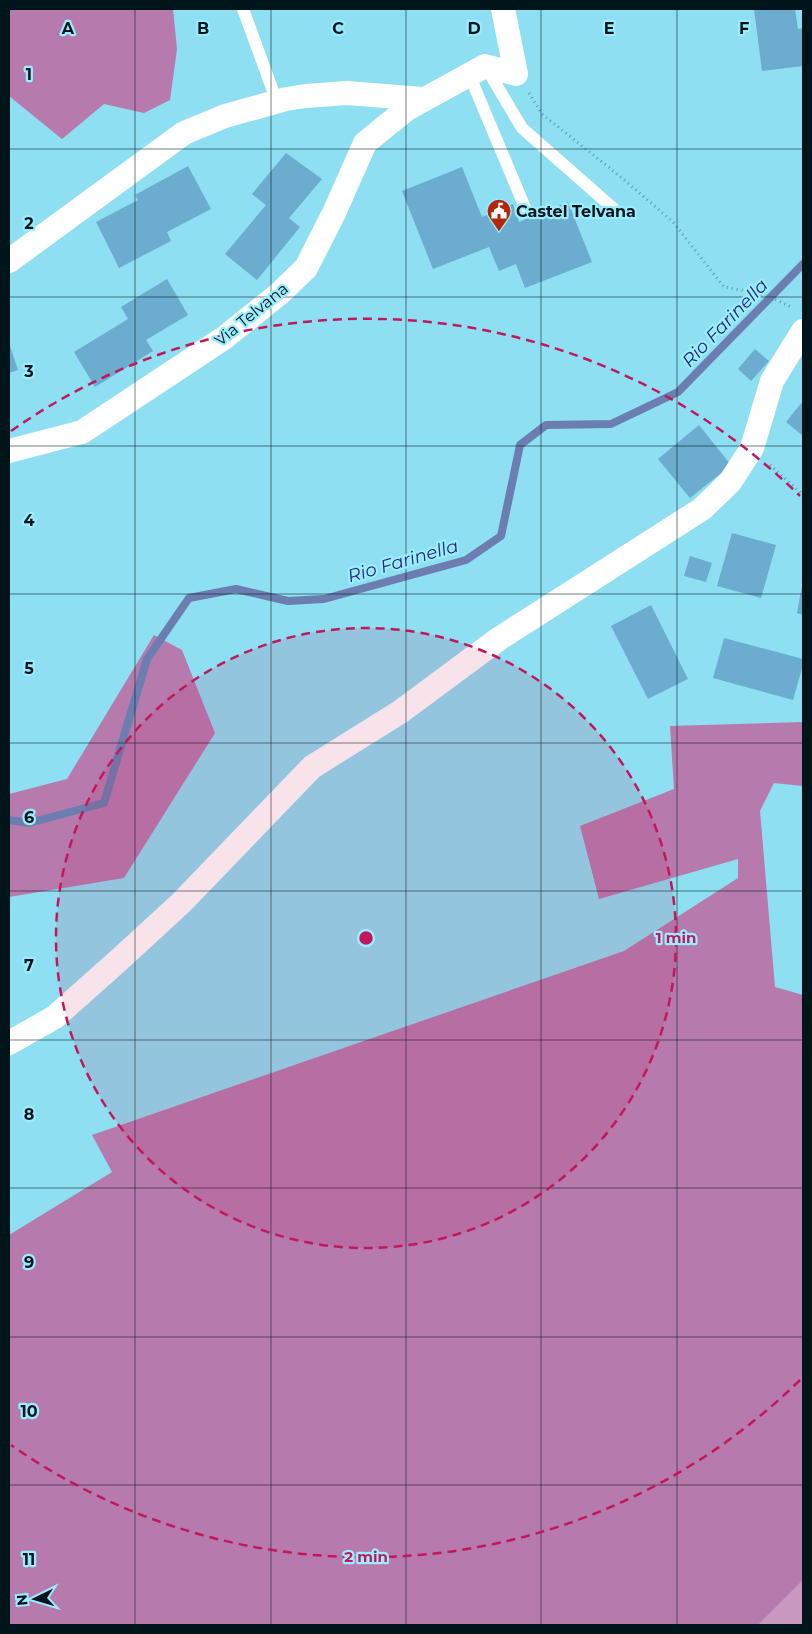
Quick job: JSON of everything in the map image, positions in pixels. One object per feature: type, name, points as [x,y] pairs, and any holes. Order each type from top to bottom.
[{"type":"street","points":[[477,70],[516,74],[503,9]]},
{"type":"street","name":"Via Telvana","points":[[9,451],[82,432],[224,338],[279,294],[306,268],[366,143],[407,109],[477,70]]},
{"type":"street","points":[[9,261],[184,133],[225,116],[306,96],[347,93],[423,99]]},
{"type":"street","points":[[9,1043],[54,1017],[120,959],[181,903],[312,767],[400,712],[500,638],[702,509],[730,482],[752,448],[772,381],[803,331]]},
{"type":"lane","points":[[243,9],[277,102]]},
{"type":"lane","points":[[477,70],[522,128],[614,209]]},
{"type":"lane","points":[[477,70],[526,210]]},
{"type":"path","points":[[516,74],[542,114],[622,178],[673,222],[724,287],[752,292],[778,300],[788,306]]},
{"type":"path","points":[[752,448],[803,495]]},
{"type":"shaded area","points":[[9,9],[173,9],[177,49],[170,100],[144,113],[104,104],[62,139],[9,96]]},
{"type":"shaded area","points":[[154,635],[182,650],[215,733],[124,878],[9,897],[9,794],[67,779]]},
{"type":"shaded area","points":[[803,722],[803,786],[774,783],[760,811],[775,987],[803,995],[803,1580],[758,1625],[9,1625],[9,1235],[112,1172],[92,1135],[624,951],[738,878],[738,859],[599,899],[580,826],[674,789],[670,726]]},
{"type":"shaded area","points":[[803,1580],[803,1625],[758,1625]]},
{"type":"building","points":[[754,9],[795,9],[798,29],[803,28],[803,66],[762,71]]},
{"type":"building","points":[[286,153],[322,179],[289,218],[300,227],[257,280],[225,254],[266,205],[252,194]]},
{"type":"building","points":[[188,166],[211,209],[167,232],[171,241],[119,268],[96,222],[138,200],[135,195]]},
{"type":"building","name":"Castel Telvana","points":[[462,167],[482,217],[513,204],[519,222],[568,202],[592,262],[525,288],[516,264],[499,271],[489,247],[433,269],[402,191]]},
{"type":"building","points":[[167,279],[188,315],[146,340],[153,351],[95,387],[74,352],[128,319],[121,307]]},
{"type":"building","points":[[9,343],[18,370],[9,373]]},
{"type":"building","points":[[755,349],[769,361],[751,381],[738,369]]},
{"type":"building","points":[[803,401],[803,436],[786,422]]},
{"type":"building","points":[[699,425],[731,465],[690,498],[658,459]]},
{"type":"building","points":[[732,533],[776,545],[761,598],[717,586]]},
{"type":"building","points":[[690,556],[712,563],[706,582],[684,576]]},
{"type":"building","points":[[803,586],[803,615],[797,613]]},
{"type":"building","points":[[651,605],[688,679],[648,699],[611,626]]},
{"type":"building","points":[[724,638],[803,659],[793,700],[713,678]]},
{"type":"waterway","name":"Rio Farinella","points":[[9,820],[29,823],[104,803],[147,659],[189,598],[236,589],[288,601],[324,599],[466,560],[501,536],[520,445],[546,425],[611,424],[678,392],[803,264]]},
{"type":"place","name":"Castel Telvana","points":[[499,232]]}]
